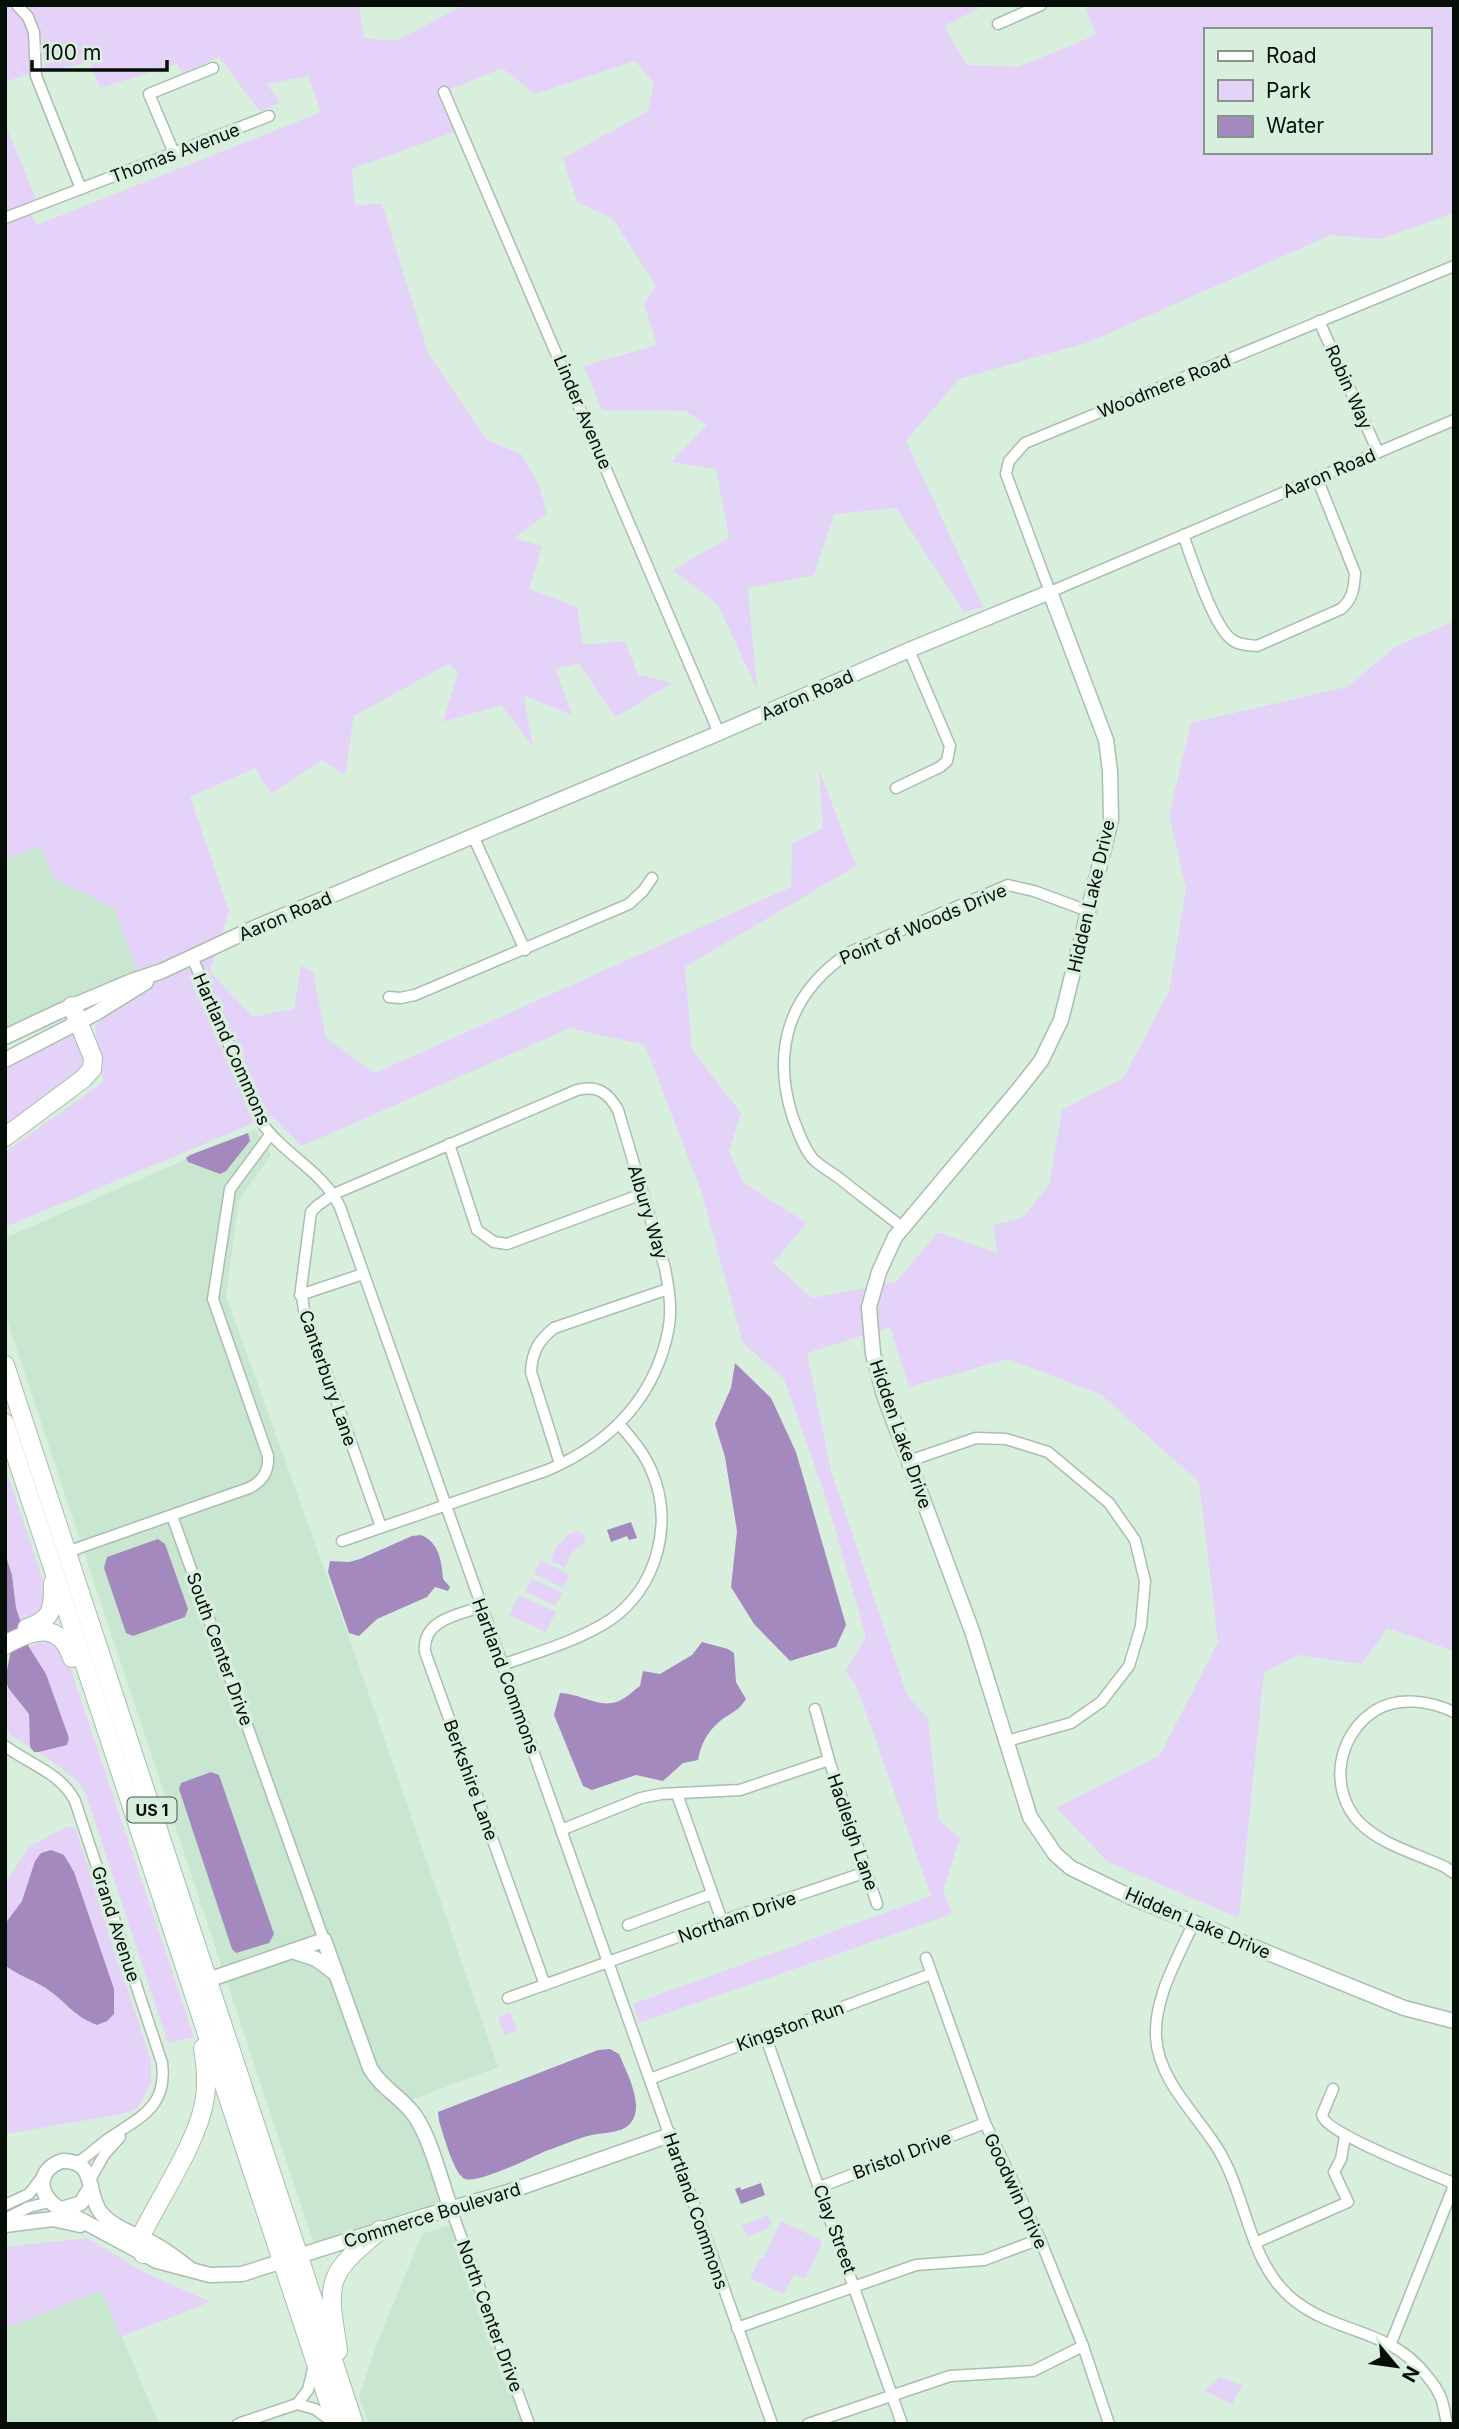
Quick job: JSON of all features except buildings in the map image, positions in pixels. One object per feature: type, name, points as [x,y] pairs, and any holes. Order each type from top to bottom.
[{"type":"highway","points":[[5,1137],[83,1079],[92,1069],[93,1058],[76,1014]]},
{"type":"highway","name":"US 1","points":[[5,1365],[208,1980],[290,2258],[315,2360],[336,2424]]},
{"type":"highway","name":"US 1","points":[[5,1423],[197,2003],[354,2424]]},
{"type":"highway","points":[[6,1641],[38,1629],[49,1616],[52,1608],[53,1569]]},
{"type":"highway","points":[[38,1629],[54,1632],[64,1640],[79,1679],[110,1741]]},
{"type":"highway","points":[[142,2245],[202,2110],[206,2076],[197,2003]]},
{"type":"highway","points":[[343,2389],[333,2307],[334,2281],[344,2265],[380,2230]]},
{"type":"street","points":[[17,5],[28,17],[34,32],[36,76],[80,189]]},
{"type":"street","points":[[998,24],[1035,7]]},
{"type":"street","points":[[174,153],[149,94],[213,68]]},
{"type":"street","name":"Linder Avenue","points":[[444,92],[623,503],[719,733]]},
{"type":"street","name":"Thomas Avenue","points":[[5,218],[269,117]]},
{"type":"street","name":"Woodmere Road","points":[[1050,592],[1006,474],[1009,461],[1025,443],[1454,266]]},
{"type":"street","name":"Robin Way","points":[[1319,321],[1378,452]]},
{"type":"street","name":"Aaron Road","points":[[5,1060],[76,1014],[254,928],[1453,422]]},
{"type":"street","points":[[1183,536],[1214,615],[1230,639],[1257,646],[1341,609],[1349,602],[1354,589],[1355,573],[1317,478]]},
{"type":"street","name":"Hidden Lake Drive","points":[[1050,592],[1106,740],[1111,820],[1061,1020],[1041,1061],[895,1237],[879,1272],[869,1307],[873,1354],[884,1395],[972,1631],[1030,1817],[1055,1854],[1071,1868],[1133,1898],[1404,2008],[1454,2021]]},
{"type":"street","points":[[895,788],[940,767],[947,761],[950,753],[948,736],[909,650]]},
{"type":"street","points":[[473,836],[526,950]]},
{"type":"street","points":[[389,997],[415,995],[629,904],[652,878]]},
{"type":"street","name":"Point of Woods Drive","points":[[903,1228],[813,1158],[797,1130],[783,1067],[784,1047],[794,1013],[813,983],[830,965],[850,952],[1008,885],[1034,891],[1088,911]]},
{"type":"street","name":"Hartland Commons","points":[[192,957],[262,1123],[270,1135],[316,1175],[334,1195],[772,2424]]},
{"type":"street","name":"Aaron Road","points":[[5,1037],[76,1014]]},
{"type":"street","name":"Albury Way","points":[[334,1195],[577,1090],[594,1087],[607,1094],[618,1110],[665,1268],[670,1307],[658,1364],[639,1401],[619,1424],[592,1447],[560,1464],[342,1541]]},
{"type":"street","points":[[67,1552],[254,1486],[268,1468],[265,1446],[213,1299],[230,1189],[270,1135]]},
{"type":"street","points":[[449,1144],[477,1230],[494,1242],[507,1244],[642,1194]]},
{"type":"street","name":"Canterbury Lane","points":[[334,1195],[311,1212],[300,1295],[381,1527]]},
{"type":"street","points":[[300,1295],[363,1274]]},
{"type":"street","points":[[560,1464],[531,1372],[531,1357],[540,1340],[554,1328],[668,1289]]},
{"type":"street","points":[[502,1665],[567,1641],[610,1620],[628,1605],[652,1567],[662,1531],[660,1499],[656,1482],[644,1456],[619,1424]]},
{"type":"street","points":[[909,1461],[976,1438],[1006,1438],[1048,1452],[1109,1503],[1135,1540],[1145,1581],[1141,1626],[1129,1666],[1101,1702],[1071,1723],[1007,1741]]},
{"type":"street","name":"South Center Drive","points":[[172,1516],[370,2068],[418,2121],[451,2209]]},
{"type":"street","name":"Berkshire Lane","points":[[481,1607],[435,1625],[424,1642],[425,1652],[545,1985]]},
{"type":"street","points":[[1454,1712],[1428,1702],[1392,1704],[1376,1710],[1362,1721],[1351,1736],[1343,1753],[1339,1773],[1348,1807],[1370,1832],[1454,1873]]},
{"type":"street","name":"Hadleigh Lane","points":[[815,1709],[877,1905]]},
{"type":"street","name":"Grand Avenue","points":[[5,1746],[62,1782],[73,1796],[162,2063],[161,2081],[155,2100],[143,2116],[77,2163]]},
{"type":"street","name":"Hadleigh Lane","points":[[561,1830],[641,1798],[661,1794],[740,1790],[829,1760]]},
{"type":"street","points":[[677,1794],[722,1921]]},
{"type":"street","name":"Northam Drive","points":[[508,1998],[866,1872]]},
{"type":"street","points":[[628,1925],[712,1894]]},
{"type":"street","points":[[1194,1922],[1160,2001],[1156,2029],[1157,2050],[1168,2077],[1227,2164],[1255,2243],[1272,2276],[1284,2291],[1296,2302],[1325,2319],[1391,2343],[1404,2351],[1421,2368],[1441,2397],[1447,2424]]},
{"type":"street","points":[[208,1980],[324,1940]]},
{"type":"street","points":[[292,1951],[316,1959],[335,1973]]},
{"type":"street","name":"Goodwin Drive","points":[[926,1958],[985,2123],[1040,2239],[1083,2346],[1109,2424]]},
{"type":"street","name":"Kingston Run","points":[[650,2079],[931,1975]]},
{"type":"street","name":"Clay Street","points":[[765,2035],[902,2424]]},
{"type":"street","points":[[1334,2089],[1322,2120],[1345,2136],[1451,2182],[1453,2188],[1449,2208],[1391,2343]]},
{"type":"street","name":"Bristol Drive","points":[[820,2188],[985,2123]]},
{"type":"street","name":"Grand Avenue","points":[[91,2183],[107,2150],[131,2125]]},
{"type":"street","name":"Commerce Boulevard","points":[[56,2206],[105,2234],[142,2245],[190,2269],[225,2276],[242,2274],[506,2193],[670,2135]]},
{"type":"street","points":[[1255,2243],[1348,2203],[1334,2172],[1342,2159],[1345,2136]]},
{"type":"street","points":[[5,2205],[29,2194],[57,2163],[77,2163],[85,2170],[91,2183],[80,2203],[29,2207],[5,2219]]},
{"type":"street","points":[[43,2176],[43,2188],[56,2206]]},
{"type":"street","name":"Commerce Boulevard","points":[[91,2183],[96,2204],[103,2215],[142,2245]]},
{"type":"street","name":"North Center Drive","points":[[451,2209],[529,2424]]},
{"type":"street","points":[[5,2225],[58,2220],[105,2234]]},
{"type":"street","points":[[737,2328],[916,2265],[984,2260],[1040,2239]]},
{"type":"street","points":[[808,2424],[950,2376],[1033,2371],[1083,2346]]},
{"type":"street","points":[[238,2424],[297,2404],[308,2390],[315,2360]]},
{"type":"street","points":[[1441,2397],[1454,2393]]},
{"type":"street","points":[[297,2404],[315,2409],[336,2424]]},
{"type":"shaded area","points":[[40,846],[56,879],[114,908],[137,971],[5,1028],[5,860]]},
{"type":"shaded area","points":[[256,1129],[271,1155],[239,1200],[226,1296],[358,1663],[498,2067],[414,2099],[409,2108],[451,2209],[316,2250],[5,1314],[5,1238]]},
{"type":"shaded area","points":[[456,2223],[528,2424],[368,2424],[359,2396],[422,2234]]},
{"type":"shaded area","points":[[102,2290],[159,2424],[5,2424],[5,2328]]},
{"type":"green space","points":[[5,5],[10,5],[27,24],[32,73],[5,82]]},
{"type":"green space","points":[[27,5],[359,5],[364,38],[395,41],[465,5],[986,5],[944,26],[967,65],[1018,67],[1096,35],[1085,5],[1454,5],[1454,213],[1381,239],[1331,235],[1089,342],[959,379],[906,441],[983,607],[964,612],[896,508],[834,514],[814,575],[748,588],[757,689],[718,605],[673,570],[729,538],[716,469],[671,462],[707,425],[685,411],[602,410],[584,366],[657,345],[644,304],[656,286],[613,219],[577,202],[563,158],[648,111],[654,83],[635,61],[535,94],[502,68],[439,94],[459,130],[352,169],[355,205],[382,204],[428,353],[487,440],[521,454],[539,484],[547,514],[514,538],[542,546],[529,589],[577,607],[583,645],[625,641],[638,675],[673,683],[615,717],[579,663],[556,669],[572,715],[524,696],[533,747],[501,705],[443,722],[458,672],[448,664],[354,716],[345,775],[322,760],[271,794],[255,768],[190,797],[229,911],[210,972],[253,1017],[294,1009],[301,966],[313,972],[326,1038],[375,1073],[791,887],[792,844],[823,828],[819,770],[856,866],[685,967],[692,1050],[741,1113],[729,1151],[744,1183],[807,1223],[773,1263],[812,1298],[896,1282],[938,1232],[997,1253],[993,1225],[1022,1218],[1049,1185],[1062,1110],[1123,1078],[1169,992],[1186,888],[1169,815],[1191,723],[1347,687],[1395,647],[1454,621],[1454,1651],[1387,1628],[1362,1664],[1297,1655],[1264,1673],[1239,1918],[1108,1862],[1056,1808],[1160,1755],[1218,1642],[1199,1482],[1100,1394],[1008,1359],[909,1387],[890,1327],[807,1353],[831,1471],[907,1695],[928,1719],[939,1820],[960,1838],[943,1890],[952,1914],[639,2023],[633,2004],[931,1896],[856,1685],[845,1671],[866,1637],[825,1495],[784,1379],[743,1343],[701,1191],[645,1045],[570,1028],[302,1146],[271,1116],[5,1227],[5,1152],[103,1082],[95,1026],[137,971],[114,908],[55,879],[40,846],[5,860],[5,124],[36,199],[25,204],[37,225],[321,112],[308,76],[267,84],[280,102],[260,112],[219,57],[182,74],[177,64],[100,88],[90,62],[45,72],[40,30]]},
{"type":"green space","points":[[75,1032],[86,1058],[82,1074],[5,1131],[5,1067]]},
{"type":"green space","points":[[5,1466],[47,1593],[46,1607],[22,1625],[5,1553]]},
{"type":"green space","points":[[577,1531],[584,1535],[585,1543],[572,1552],[565,1568],[550,1561],[557,1545],[566,1535]]},
{"type":"green space","points":[[541,1560],[570,1575],[563,1588],[534,1574]]},
{"type":"green space","points":[[532,1578],[562,1593],[555,1606],[526,1592]]},
{"type":"green space","points":[[519,1595],[556,1612],[546,1632],[509,1615]]},
{"type":"green space","points":[[51,1637],[65,1652],[194,2037],[168,2043],[85,1792],[77,1780],[39,1752],[67,1745],[29,1647]]},
{"type":"green space","points":[[5,1680],[9,1689],[30,1714],[30,1747],[10,1735],[5,1727]]},
{"type":"green space","points":[[69,1826],[76,1830],[151,2061],[151,2083],[137,2109],[122,2114],[5,2134],[5,1883],[30,1846]]},
{"type":"green space","points":[[510,2012],[517,2031],[504,2035],[498,2017]]},
{"type":"green space","points":[[768,2215],[771,2223],[767,2229],[747,2237],[742,2225]]},
{"type":"green space","points":[[781,2221],[821,2240],[822,2244],[807,2276],[803,2278],[794,2274],[784,2294],[750,2278],[760,2258],[763,2259]]},
{"type":"green space","points":[[87,2238],[140,2270],[210,2302],[121,2337],[102,2290],[5,2328],[5,2247]]},
{"type":"green space","points":[[1220,2377],[1242,2385],[1232,2404],[1204,2391]]},
{"type":"water","points":[[248,1133],[250,1141],[226,1171],[220,1174],[188,1162],[186,1158],[190,1155]]},
{"type":"water","points":[[735,1363],[771,1398],[796,1452],[846,1625],[836,1647],[790,1661],[754,1624],[731,1587],[737,1531],[725,1457],[715,1424],[731,1388]]},
{"type":"water","points":[[631,1522],[637,1538],[629,1540],[627,1536],[611,1542],[607,1530]]},
{"type":"water","points":[[421,1535],[436,1548],[443,1579],[450,1587],[448,1591],[435,1587],[427,1597],[377,1619],[359,1636],[349,1633],[328,1572],[330,1561],[349,1562],[360,1559],[412,1536]]},
{"type":"water","points":[[158,1539],[165,1544],[188,1609],[185,1617],[133,1636],[126,1633],[104,1568],[107,1557]]},
{"type":"water","points":[[5,1553],[12,1575],[16,1608],[29,1647],[46,1674],[69,1738],[67,1745],[39,1752],[34,1752],[30,1747],[29,1714],[5,1680],[10,1655],[5,1636]]},
{"type":"water","points":[[702,1642],[734,1653],[736,1682],[746,1699],[711,1729],[698,1760],[683,1763],[663,1781],[636,1775],[592,1790],[583,1786],[554,1715],[560,1693],[602,1703],[619,1701],[640,1686],[643,1671],[660,1674],[692,1655]]},
{"type":"water","points":[[211,1772],[219,1775],[274,1934],[269,1943],[236,1953],[232,1949],[179,1789],[181,1783]]},
{"type":"water","points":[[51,1850],[64,1855],[74,1872],[114,1989],[114,2014],[97,2025],[81,2017],[44,1987],[5,1965],[5,1924],[22,1901],[35,1861],[41,1853]]},
{"type":"water","points":[[610,2049],[619,2054],[635,2097],[635,2114],[629,2125],[619,2130],[575,2140],[481,2178],[465,2179],[461,2176],[449,2153],[438,2112],[598,2050]]},
{"type":"water","points":[[761,2183],[765,2195],[741,2204],[735,2189],[740,2187],[741,2190]]}]
